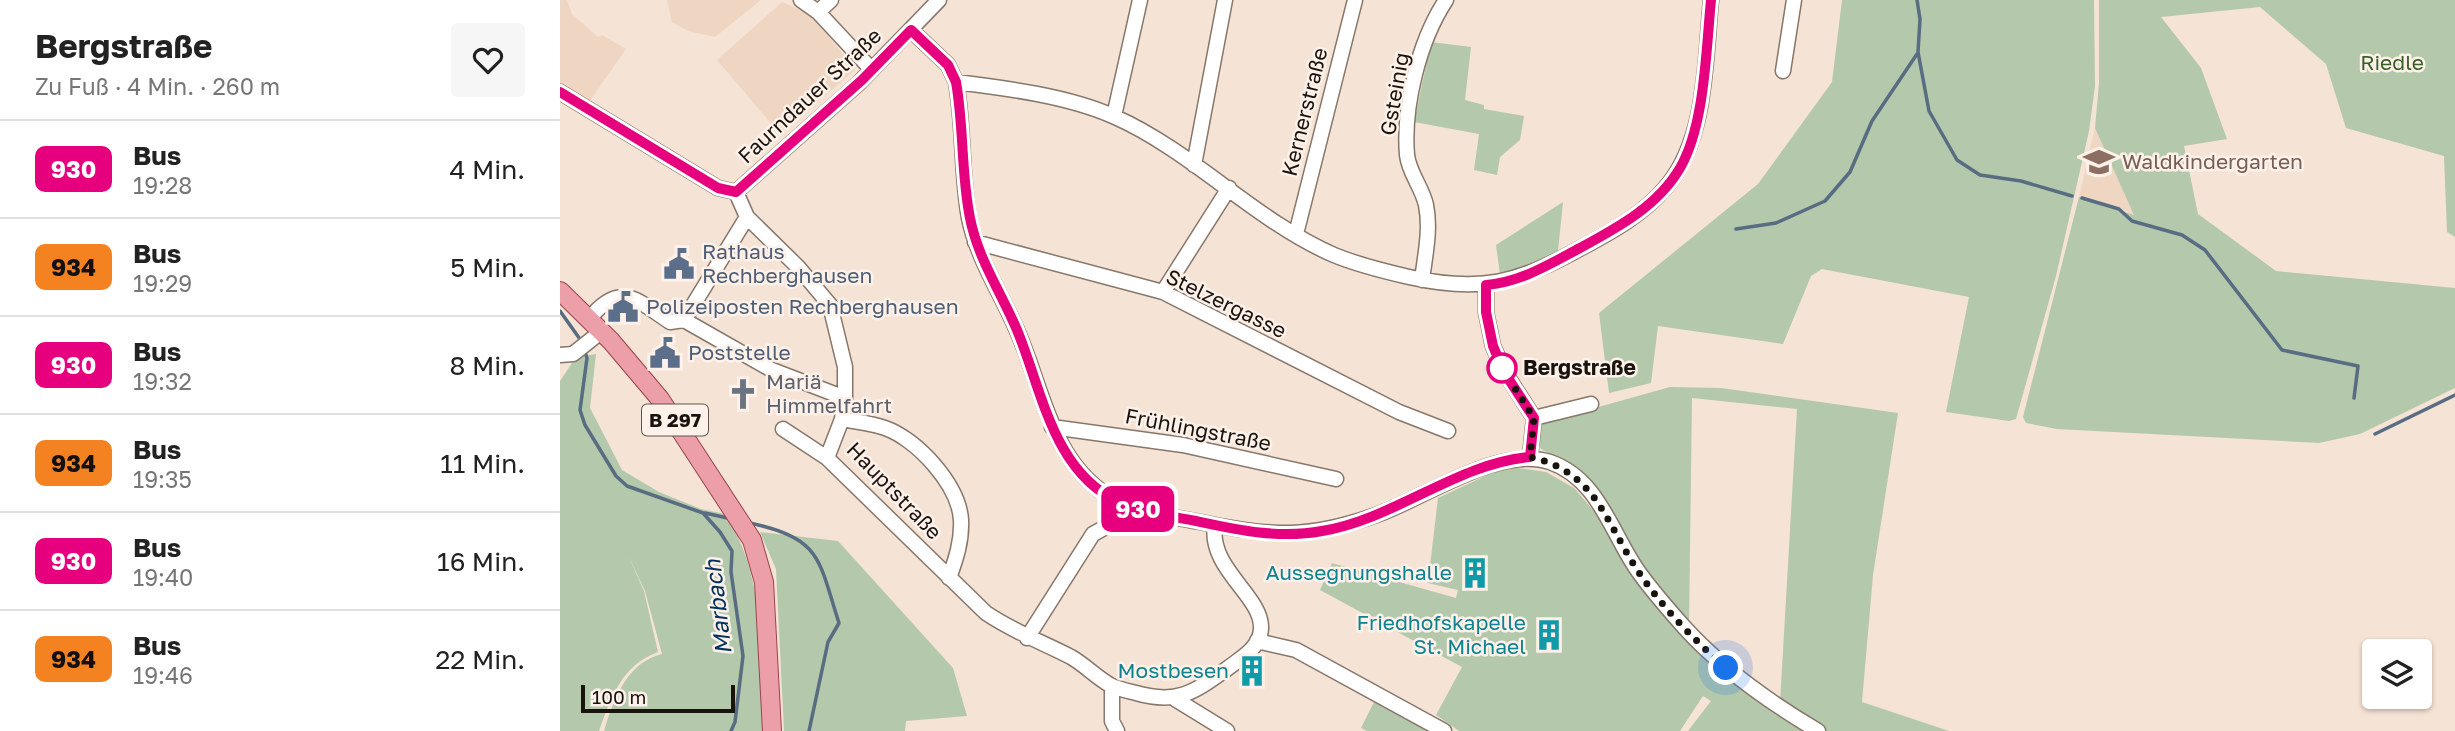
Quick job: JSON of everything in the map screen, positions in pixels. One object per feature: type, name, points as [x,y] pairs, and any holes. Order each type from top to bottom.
[{"type":"main road","name":"B 297","points":[[560,291],[594,331],[660,399],[751,540],[764,582],[772,731]]},
{"type":"street","points":[[801,0],[818,12],[872,70]]},
{"type":"street","points":[[818,12],[831,0]]},
{"type":"street","name":"Faurndauer Straße","points":[[736,192],[872,70],[940,0]]},
{"type":"street","points":[[1114,116],[1140,0]]},
{"type":"street","points":[[1194,165],[1225,0]]},
{"type":"street","name":"Kernerstraße","points":[[1296,234],[1355,0]]},
{"type":"street","name":"Gsteinig","points":[[1422,280],[1428,237],[1426,206],[1408,157],[1407,128],[1420,61],[1446,0]]},
{"type":"street","points":[[956,82],[998,86],[1114,116],[1194,165],[1296,234],[1354,262],[1422,280],[1486,285],[1541,270],[1637,214],[1665,188],[1681,167],[1691,140],[1697,113],[1711,0]]},
{"type":"street","points":[[1783,71],[1794,0]]},
{"type":"street","points":[[911,30],[948,65],[956,82],[969,215],[975,242],[1016,328],[1052,427],[1073,465],[1090,483],[1108,496],[1139,509],[1280,535],[1325,531],[1409,503],[1494,462],[1530,457],[1560,466],[1584,483],[1637,569],[1686,629],[1740,680],[1818,731]]},
{"type":"street","points":[[560,92],[718,188],[736,192]]},
{"type":"street","points":[[1163,292],[1229,188]]},
{"type":"street","name":"Hauptstraße","points":[[736,192],[747,217],[798,267],[830,305],[845,368],[845,398],[842,419],[827,458],[986,613],[1027,638],[1072,658],[1112,686],[1146,696],[1175,699]]},
{"type":"street","points":[[684,320],[747,217]]},
{"type":"street","name":"Stelzergasse","points":[[975,242],[1163,292],[1399,412],[1448,431]]},
{"type":"street","points":[[1486,285],[1486,312],[1493,346],[1504,372],[1534,418],[1530,457]]},
{"type":"street","points":[[566,355],[594,331],[602,303],[618,295],[636,299],[670,322],[684,320],[772,370],[845,398]]},
{"type":"street","points":[[1534,418],[1591,404]]},
{"type":"street","points":[[842,419],[885,428],[906,438],[930,457],[961,517],[957,555],[949,578]]},
{"type":"street","name":"Frühlingstraße","points":[[1052,427],[1183,445],[1336,479]]},
{"type":"street","points":[[783,429],[827,458]]},
{"type":"street","points":[[1027,638],[1093,534],[1139,509]]},
{"type":"street","points":[[1175,699],[1211,680],[1250,652],[1258,641],[1261,628],[1258,615],[1214,546],[1215,525]]},
{"type":"street","points":[[1258,641],[1296,650],[1444,731]]},
{"type":"street","points":[[1112,686],[1112,721],[1117,731]]},
{"type":"street","points":[[1175,699],[1227,731]]},
{"type":"shaded area","points":[[560,0],[567,0],[572,14],[598,37],[602,35],[626,49],[589,102],[560,84]]},
{"type":"shaded area","points":[[667,0],[761,0],[715,37],[688,31],[672,22]]},
{"type":"shaded area","points":[[782,2],[812,15],[855,70],[780,134],[717,60]]},
{"type":"shaded area","name":"Waldkindergarten","points":[[2095,128],[2135,216],[2121,208],[2079,197]]},
{"type":"green space","points":[[1842,0],[2094,0],[2095,86],[2089,131],[2056,276],[2016,419],[2009,421],[1946,412],[1969,297],[1822,269],[1811,276],[1783,344],[1658,326],[1651,383],[1609,393],[1599,313],[1758,184],[1832,82]]},
{"type":"green space","name":"Riedle","points":[[2099,0],[2455,0],[2455,237],[2447,232],[2444,156],[2346,128],[2326,64],[2260,7],[2161,17],[2201,68],[2227,139],[2184,146],[2198,214],[2276,271],[2455,288],[2455,388],[2360,434],[2319,443],[2057,429],[2026,423],[2023,417],[2079,197],[2134,215],[2095,128],[2099,83]]},
{"type":"green space","points":[[1431,42],[1471,47],[1465,100],[1484,105],[1484,109],[1524,116],[1520,140],[1500,157],[1497,175],[1474,170],[1479,134],[1414,122]]},
{"type":"green space","points":[[1563,202],[1558,251],[1531,267],[1500,274],[1496,245]]},
{"type":"green space","points":[[596,354],[590,408],[622,470],[659,492],[701,509],[725,514],[739,538],[755,591],[759,619],[765,731],[604,731],[617,695],[630,674],[639,665],[662,654],[645,591],[628,555],[644,591],[658,652],[635,665],[627,674],[613,694],[599,731],[560,731],[560,381],[576,357]]},
{"type":"green space","points":[[1670,387],[1721,388],[1898,413],[1873,575],[1862,702],[1949,731],[1826,731],[1780,703],[1797,409],[1692,398],[1689,626],[1659,591],[1583,472],[1541,449],[1538,440],[1541,423]]},
{"type":"green space","points":[[1513,467],[1546,472],[1574,488],[1706,658],[1748,693],[1809,731],[1688,731],[1711,701],[1703,696],[1680,731],[1459,731],[1436,715],[1462,667],[1320,590],[1332,563],[1456,598],[1458,590],[1428,583],[1438,498],[1496,471]]},
{"type":"green space","points":[[760,532],[838,541],[953,668],[967,716],[906,721],[905,731],[784,731],[776,569]]},
{"type":"green space","points":[[1375,700],[1428,731],[1367,731],[1361,728]]},
{"type":"waterway","points":[[1917,0],[1920,19],[1918,52],[1929,111],[1957,160],[1980,175],[2021,181],[2072,196]]},
{"type":"waterway","points":[[1736,229],[1776,223],[1825,201],[1850,172],[1872,121],[1917,54]]},
{"type":"waterway","points":[[2082,198],[2119,209],[2132,221],[2182,235],[2205,250],[2282,350],[2358,366],[2354,398]]},
{"type":"waterway","name":"Marbach","points":[[560,311],[582,342]]},
{"type":"waterway","name":"Marbach","points":[[584,349],[587,358],[580,410],[585,425],[616,476],[627,486],[703,513],[732,551],[731,572],[743,656],[735,722],[731,731]]},
{"type":"waterway","points":[[2375,434],[2455,395]]},
{"type":"waterway","points":[[705,513],[732,519]]},
{"type":"waterway","points":[[750,523],[791,536],[814,555],[821,567],[839,623],[828,642],[809,731]]},
{"type":"bus line","name":"930","points":[[560,92],[718,188],[736,192],[862,80],[911,30],[948,65],[956,82],[969,215],[975,242],[1032,366],[1052,427],[1073,465],[1090,483],[1108,496],[1139,509],[1256,533],[1304,534],[1350,525],[1409,503],[1494,462],[1530,457],[1534,418],[1520,392],[1504,372],[1493,346],[1486,312],[1486,285],[1541,270],[1637,214],[1665,188],[1681,167],[1691,140],[1697,113],[1711,0]]},
{"type":"place","name":"Waldkindergarten","points":[[2099,162]]},
{"type":"place","name":"Rathaus Rechberghausen","points":[[679,264]]},
{"type":"place","name":"Polizeiposten Rechberghausen","points":[[623,307]]},
{"type":"place","name":"Poststelle","points":[[665,353]]},
{"type":"place","name":"Bergstraße","points":[[1502,368]]},
{"type":"place","name":"Mariä Himmelfahrt","points":[[743,394]]},
{"type":"place","name":"Aussegnungshalle","points":[[1475,573]]},
{"type":"place","name":"Friedhofskapelle St. Michael","points":[[1549,635]]},
{"type":"place","name":"Mostbesen","points":[[1252,671]]},
{"type":"route","points":[[1502,368],[1520,392],[1534,418],[1530,457],[1560,466],[1584,483],[1601,506],[1637,569],[1660,600],[1726,668]]}]
